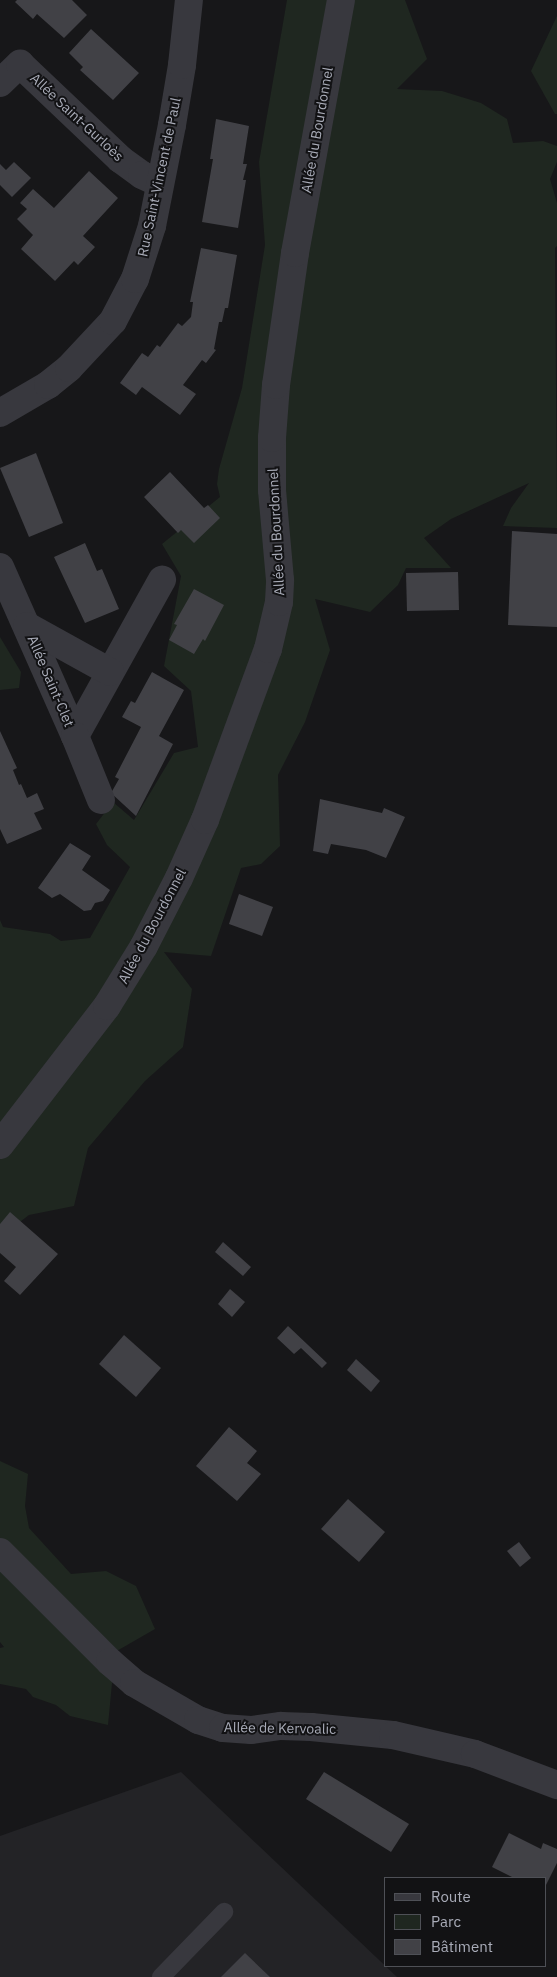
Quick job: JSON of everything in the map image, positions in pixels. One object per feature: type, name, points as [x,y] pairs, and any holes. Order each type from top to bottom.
[{"type":"street","name":"Rue Saint-Vincent de Paul","points":[[0,413],[48,385],[69,368],[112,321],[135,279],[143,257],[182,66],[189,0]]},
{"type":"street","name":"Allée du Bourdonnel","points":[[0,1145],[107,1006],[144,946],[179,878],[205,820],[268,649],[278,609],[280,580],[272,490],[273,421],[276,385],[295,253],[341,0]]},
{"type":"street","name":"Allée Saint-Gurloès","points":[[0,83],[20,64],[120,159],[142,175],[159,183]]},
{"type":"street","name":"Allée Saint-Clet","points":[[0,568],[75,736],[101,800]]},
{"type":"street","name":"Allée Saint-Clet","points":[[75,736],[162,580]]},
{"type":"street","name":"Allée Saint-Clet","points":[[27,626],[110,672]]},
{"type":"street","name":"Allée de Kervoalic","points":[[0,1552],[116,1667],[158,1698],[198,1720],[223,1728],[251,1730],[281,1726],[310,1726],[393,1735],[475,1754],[557,1785]]},
{"type":"lane","points":[[160,1977],[224,1912]]},
{"type":"shaded area","points":[[181,1772],[384,1965],[384,1967],[386,1967],[397,1977],[0,1977],[0,1836]]},
{"type":"green space","points":[[287,0],[405,0],[427,59],[397,89],[442,91],[481,103],[507,119],[513,143],[543,141],[557,146],[557,162],[550,179],[557,203],[557,246],[555,248],[557,528],[503,526],[511,508],[529,483],[451,519],[424,538],[451,568],[406,568],[398,585],[370,612],[315,599],[330,650],[305,722],[278,775],[280,846],[261,864],[241,868],[211,956],[164,952],[192,989],[183,1047],[145,1081],[88,1148],[74,1206],[29,1215],[0,1237],[0,920],[3,927],[50,934],[61,941],[90,938],[130,867],[107,845],[96,824],[113,802],[134,820],[174,753],[198,747],[191,691],[164,666],[181,576],[162,544],[220,497],[217,484],[219,469],[242,388],[265,245],[259,162]]},
{"type":"green space","points":[[557,16],[557,114],[555,114],[531,71]]},
{"type":"green space","points":[[0,637],[21,672],[19,688],[0,690]]},
{"type":"green space","points":[[0,1461],[28,1474],[25,1506],[29,1528],[71,1574],[106,1571],[136,1586],[155,1629],[115,1652],[108,1725],[70,1716],[56,1705],[33,1697],[26,1689],[0,1684],[0,1648],[4,1647],[0,1642]]},
{"type":"building","points":[[17,0],[72,0],[87,15],[64,38],[37,14],[33,19],[15,2]]},
{"type":"building","points":[[91,29],[139,73],[113,100],[80,70],[83,67],[69,53]]},
{"type":"building","points":[[216,119],[249,126],[243,164],[247,164],[243,180],[246,180],[238,228],[202,222],[213,159],[210,159]]},
{"type":"building","points":[[14,162],[31,178],[12,197],[0,185],[0,164],[6,170]]},
{"type":"building","points":[[89,171],[118,198],[83,236],[95,247],[78,265],[74,261],[55,281],[21,249],[33,235],[17,219],[27,209],[20,203],[33,189],[54,208]]},
{"type":"building","points":[[201,248],[237,255],[228,308],[225,308],[222,322],[219,322],[214,349],[216,350],[206,363],[202,360],[183,385],[196,394],[180,415],[142,387],[136,395],[120,383],[142,353],[148,357],[157,345],[160,347],[178,323],[182,326],[191,317],[193,302],[190,302]]},
{"type":"building","points":[[36,453],[63,523],[29,537],[0,468]]},
{"type":"building","points":[[170,472],[204,508],[208,505],[220,518],[194,543],[181,530],[178,533],[144,497]]},
{"type":"building","points":[[512,531],[557,534],[557,627],[508,625]]},
{"type":"building","points":[[85,543],[97,571],[102,569],[119,609],[85,623],[54,557]]},
{"type":"building","points":[[458,572],[459,610],[407,611],[406,573]]},
{"type":"building","points":[[194,589],[224,605],[205,641],[203,639],[194,654],[169,640],[177,625],[174,624]]},
{"type":"building","points":[[152,672],[184,690],[159,736],[173,744],[136,816],[111,793],[119,779],[115,777],[141,727],[122,717],[131,701],[135,703]]},
{"type":"building","points":[[0,731],[17,768],[13,770],[19,785],[21,784],[27,798],[37,793],[44,809],[34,813],[42,829],[7,844],[0,829]]},
{"type":"building","points":[[320,799],[382,813],[384,808],[405,817],[386,858],[366,850],[331,844],[328,854],[313,851]]},
{"type":"building","points":[[70,843],[91,856],[82,870],[110,890],[103,901],[95,903],[91,910],[84,911],[60,894],[52,898],[38,888]]},
{"type":"building","points":[[239,894],[273,907],[262,936],[229,924]]},
{"type":"building","points":[[10,1212],[58,1254],[20,1295],[4,1281],[16,1267],[0,1253],[0,1224]]},
{"type":"building","points":[[223,1242],[251,1267],[243,1276],[215,1252]]},
{"type":"building","points":[[230,1289],[245,1302],[232,1317],[218,1304]]},
{"type":"building","points":[[288,1326],[327,1363],[322,1368],[301,1348],[294,1354],[277,1338]]},
{"type":"building","points":[[124,1335],[161,1368],[136,1397],[99,1364]]},
{"type":"building","points":[[356,1359],[380,1381],[371,1392],[347,1370]]},
{"type":"building","points":[[229,1427],[257,1451],[247,1463],[261,1474],[237,1501],[196,1466]]},
{"type":"building","points":[[348,1499],[385,1532],[359,1562],[321,1529]]},
{"type":"building","points":[[519,1542],[531,1558],[520,1567],[507,1551]]},
{"type":"building","points":[[324,1772],[409,1824],[391,1852],[306,1799]]},
{"type":"building","points":[[509,1833],[541,1849],[543,1843],[557,1849],[557,1863],[547,1883],[547,1877],[512,1877],[492,1867]]},
{"type":"building","points":[[245,1953],[270,1977],[221,1977]]}]
